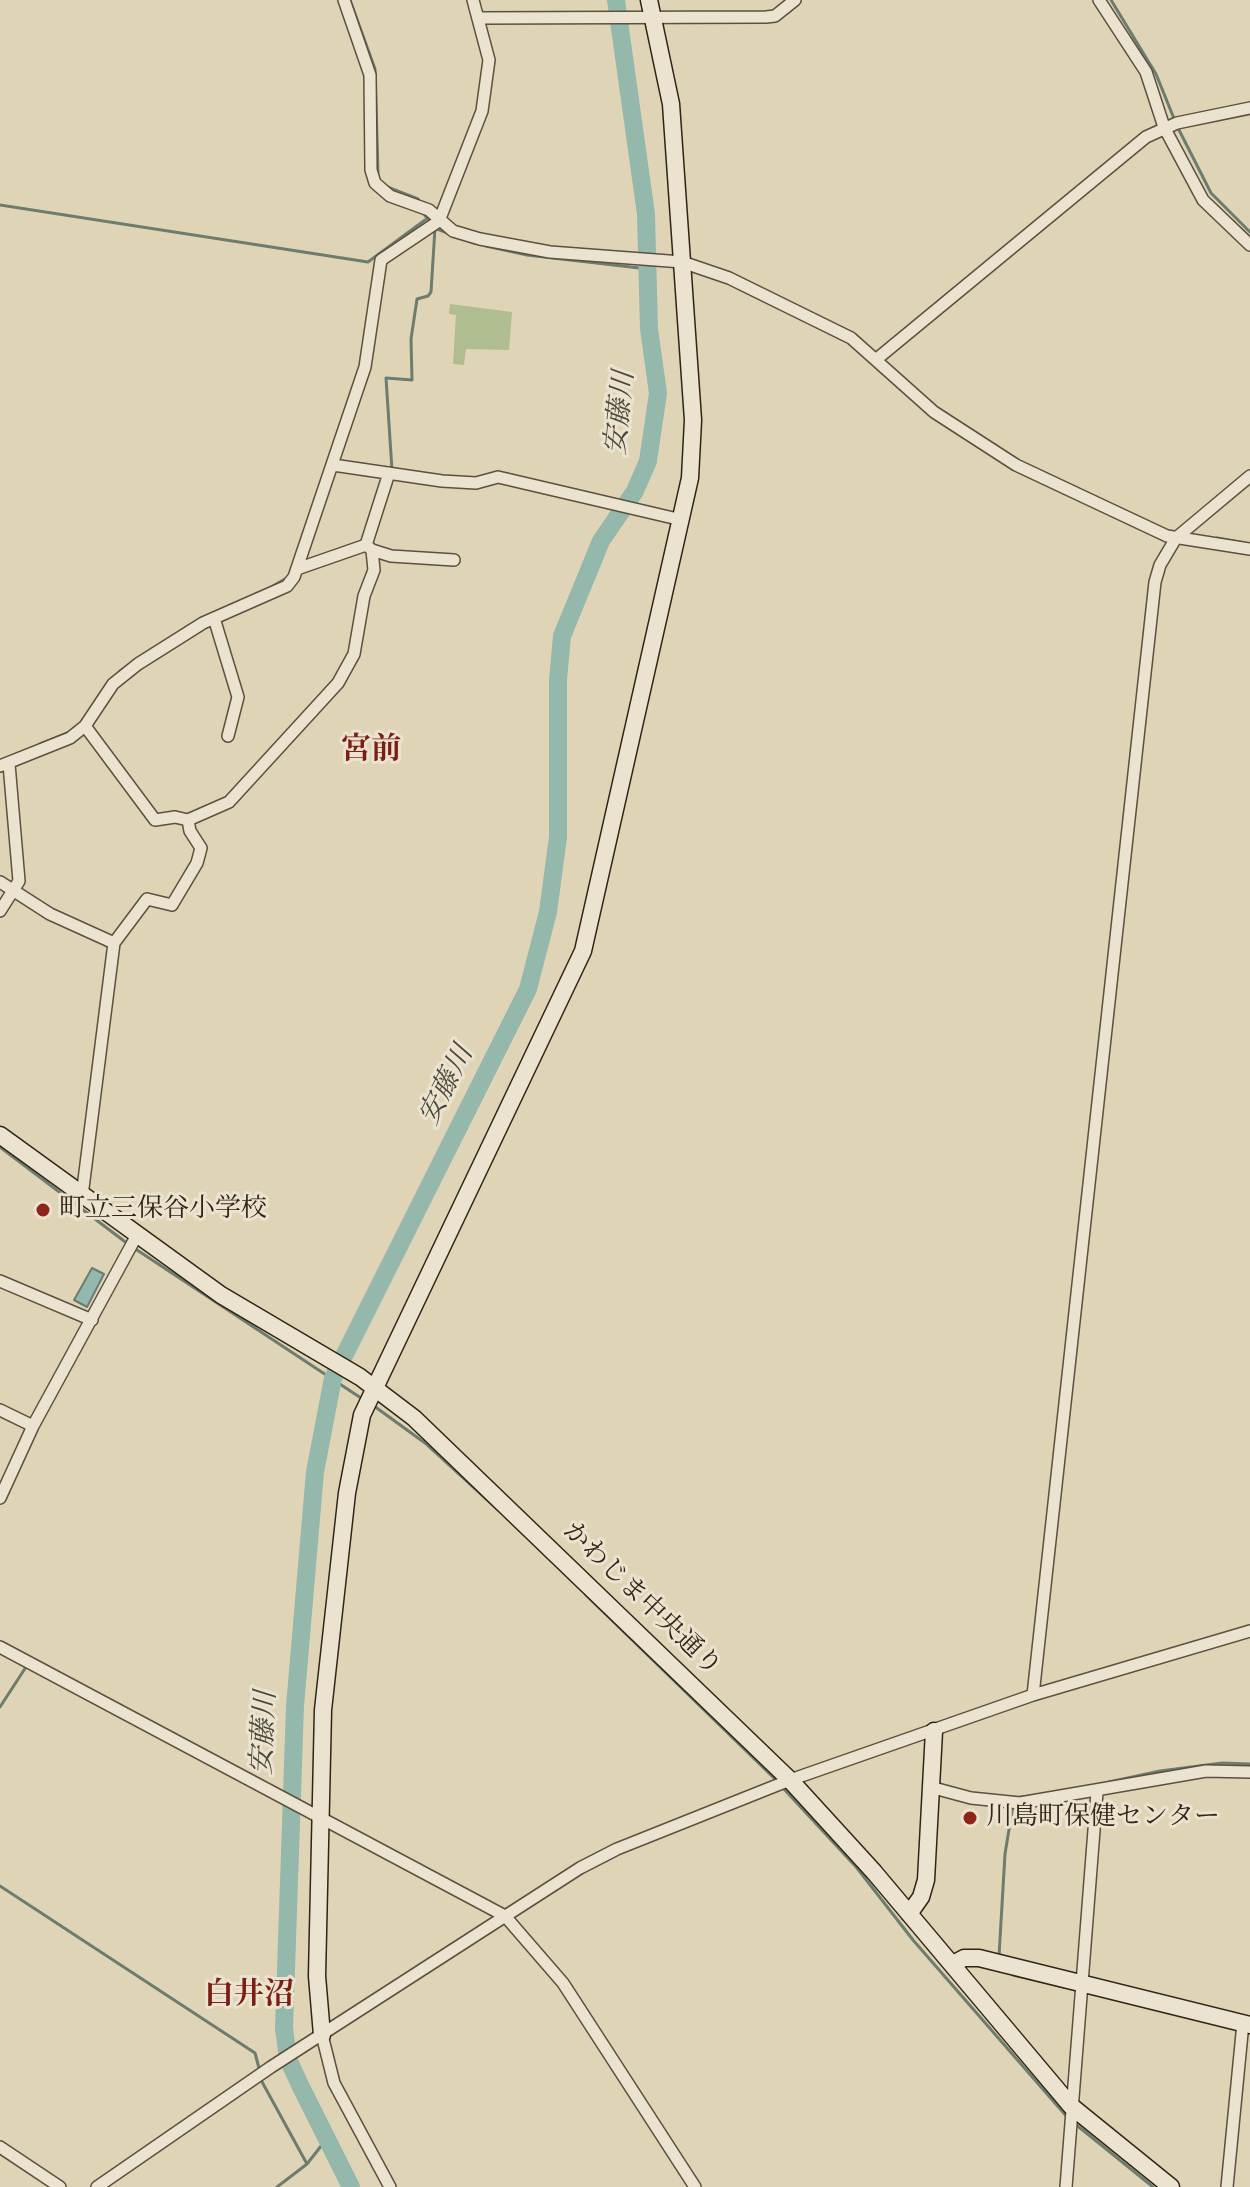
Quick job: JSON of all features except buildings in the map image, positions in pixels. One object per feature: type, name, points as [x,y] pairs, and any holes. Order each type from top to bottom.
[{"type":"street","points":[[344,0],[370,75],[371,170],[375,183],[390,196],[429,210],[453,231],[511,246],[674,261],[729,278],[826,324],[878,358],[934,412],[1007,460],[1103,503],[1150,530],[1176,538],[1250,549]]},
{"type":"street","points":[[0,911],[19,881],[4,765],[70,738],[85,726],[113,684],[157,650],[214,618],[287,586],[297,569],[365,367],[381,260],[439,221],[482,111],[489,60],[473,0]]},
{"type":"street","points":[[390,2187],[334,2083],[322,2035],[317,1976],[319,1819],[323,1710],[336,1580],[352,1458],[362,1415],[373,1386],[583,951],[682,520],[693,448],[674,261],[671,104],[646,18],[649,0]]},
{"type":"street","points":[[478,18],[766,17],[775,16],[795,0]]},
{"type":"street","points":[[1099,0],[1146,72],[1164,127],[1203,200],[1250,245]]},
{"type":"street","points":[[878,358],[1128,151],[1164,127],[1250,108]]},
{"type":"street","points":[[333,465],[476,483],[498,477],[682,520]]},
{"type":"street","points":[[85,726],[155,820],[175,817],[188,820],[229,802],[338,683],[358,642],[364,596],[374,570],[369,548],[389,473]]},
{"type":"street","points":[[1033,1695],[1155,582],[1160,565],[1176,538],[1249,479]]},
{"type":"street","points":[[297,569],[369,548],[391,556],[454,560]]},
{"type":"street","points":[[214,618],[238,697],[228,736]]},
{"type":"street","points":[[79,1194],[83,1188],[114,943],[147,899],[172,905],[191,874],[201,848],[190,831],[188,820]]},
{"type":"street","points":[[0,882],[50,914],[114,943]]},
{"type":"street","name":"かわじま中央通り","points":[[0,1135],[221,1295],[356,1375],[414,1418],[790,1780],[953,1964],[1072,2116],[1171,2187]]},
{"type":"street","points":[[0,1498],[33,1426],[137,1235]]},
{"type":"street","points":[[0,1281],[92,1320]]},
{"type":"street","points":[[0,1410],[33,1426]]},
{"type":"street","points":[[97,2187],[271,2067],[505,1916],[617,1849],[790,1780],[1033,1695],[1250,1631]]},
{"type":"street","points":[[0,1647],[505,1916],[563,1983],[695,2187]]},
{"type":"street","points":[[909,1914],[921,1897],[926,1880],[934,1731]]},
{"type":"street","points":[[930,1787],[1001,1803],[1097,1792],[1110,1786],[1206,1771],[1250,1772]]},
{"type":"street","points":[[1066,2187],[1097,1792]]},
{"type":"street","points":[[953,1964],[964,1958],[979,1958],[1081,1986],[1246,2024],[1227,2187]]},
{"type":"street","points":[[0,2147],[60,2187]]},
{"type":"green space","points":[[450,304],[512,312],[509,350],[466,349],[464,365],[453,364],[456,315],[449,314]]},
{"type":"water","points":[[92,1268],[104,1274],[87,1307],[74,1300]]},
{"type":"waterway","points":[[350,0],[375,69],[378,173]]},
{"type":"waterway","name":"安藤川","points":[[351,2187],[288,2059],[284,2028],[295,1706],[315,1472],[333,1378],[528,989],[548,912],[558,837],[558,680],[562,636],[601,541],[635,491],[648,461],[658,393],[649,329],[646,214],[616,0]]},
{"type":"waterway","points":[[1111,0],[1156,74],[1175,121]]},
{"type":"waterway","points":[[1178,128],[1211,193],[1250,232]]},
{"type":"waterway","points":[[385,186],[418,199],[420,203]]},
{"type":"waterway","points":[[0,205],[368,262],[425,220]]},
{"type":"waterway","points":[[422,211],[431,224]]},
{"type":"waterway","points":[[392,470],[386,378],[412,380],[411,339],[417,299],[431,292],[435,228]]},
{"type":"waterway","points":[[437,229],[474,243]]},
{"type":"waterway","points":[[486,246],[527,255],[648,269]]},
{"type":"waterway","points":[[1217,538],[1245,543]]},
{"type":"waterway","points":[[273,586],[290,576]]},
{"type":"waterway","points":[[120,671],[190,625]]},
{"type":"waterway","points":[[91,708],[106,685]]},
{"type":"waterway","points":[[40,744],[70,732]]},
{"type":"waterway","points":[[0,1147],[128,1244]]},
{"type":"waterway","points":[[134,1248],[364,1400]]},
{"type":"waterway","points":[[374,1406],[425,1443],[497,1509]]},
{"type":"waterway","points":[[586,1595],[778,1782]]},
{"type":"waterway","points":[[0,1707],[26,1667],[23,1665]]},
{"type":"waterway","points":[[1109,1782],[1222,1763],[1250,1764]]},
{"type":"waterway","points":[[783,1788],[857,1868],[913,1940],[1068,2118]]},
{"type":"waterway","points":[[1015,1798],[1043,1794]]},
{"type":"waterway","points":[[999,1956],[1005,1854],[1013,1805]]},
{"type":"waterway","points":[[0,1886],[255,2053],[260,2072]]},
{"type":"waterway","points":[[1013,1975],[1064,1987]]},
{"type":"waterway","points":[[261,2080],[307,2164]]},
{"type":"waterway","points":[[1074,2123],[1153,2187]]},
{"type":"waterway","points":[[277,2187],[307,2164],[325,2141]]},
{"type":"place","name":"町立三保谷小学校","points":[[43,1210]]},
{"type":"place","name":"川島町保健センター","points":[[970,1818]]},
{"type":"district","name":"宮前","points":[[371,752]]},
{"type":"district","name":"白井沼","points":[[249,1997]]}]
